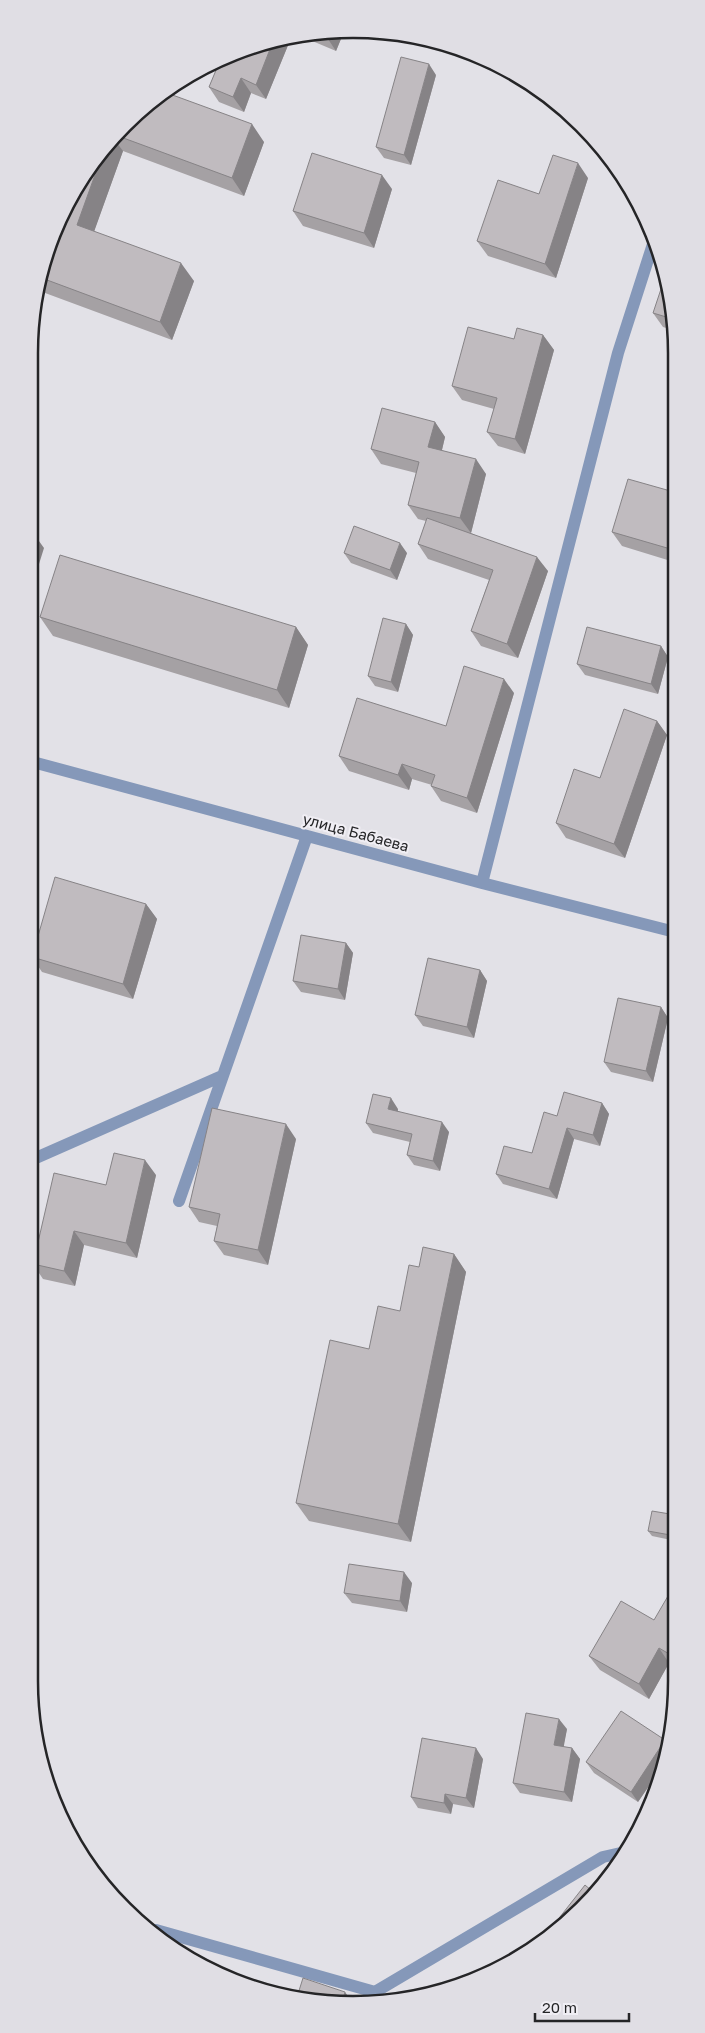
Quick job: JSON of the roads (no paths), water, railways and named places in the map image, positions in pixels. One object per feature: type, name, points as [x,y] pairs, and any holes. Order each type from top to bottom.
[{"type":"street","points":[[482,884],[618,354],[651,251]]},
{"type":"street","name":"улица Бабаева","points":[[37,763],[482,884],[668,930]]},
{"type":"street","points":[[178,1201],[307,836]]},
{"type":"street","points":[[37,1157],[222,1076]]},
{"type":"street","points":[[374,1995],[603,1857],[615,1854]]},
{"type":"street","points":[[164,1932],[374,1995]]}]
